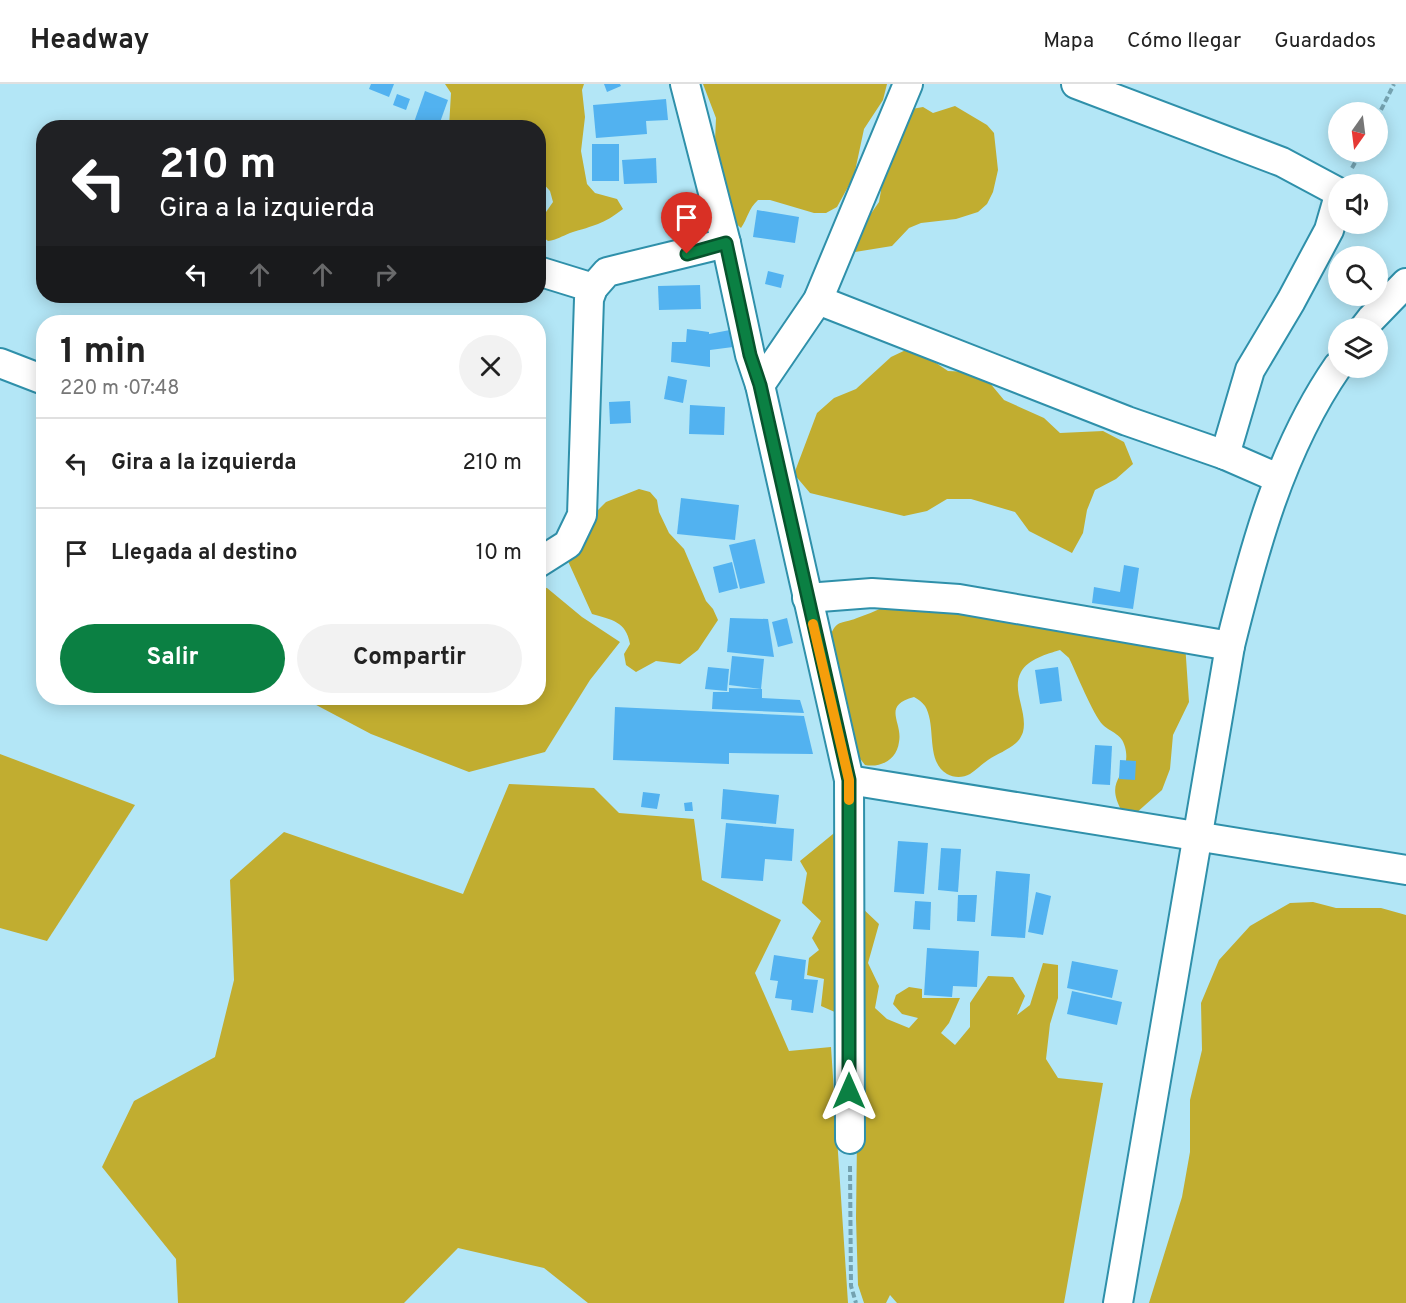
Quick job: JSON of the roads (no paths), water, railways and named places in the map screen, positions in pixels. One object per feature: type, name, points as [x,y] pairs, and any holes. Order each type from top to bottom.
[{"type":"street","points":[[685,84],[726,243],[750,355],[760,385],[849,780],[850,1139]]},
{"type":"street","points":[[760,385],[818,300],[908,84]]},
{"type":"street","points":[[1076,84],[1282,162],[1328,187]]},
{"type":"street","points":[[1225,455],[1250,370],[1328,232]]},
{"type":"street","points":[[546,558],[568,544],[582,515],[589,298],[593,288],[607,272],[726,243]]},
{"type":"street","points":[[546,274],[593,288]]},
{"type":"street","points":[[1373,318],[1406,283]]},
{"type":"street","points":[[818,300],[1127,421],[1225,455],[1278,478]]},
{"type":"street","points":[[0,363],[36,377]]},
{"type":"street","points":[[1118,1303],[1230,646],[1246,580],[1278,478],[1317,396],[1330,378]]},
{"type":"street","points":[[807,598],[872,593],[959,599],[1230,646]]},
{"type":"street","points":[[849,780],[1406,870]]}]
